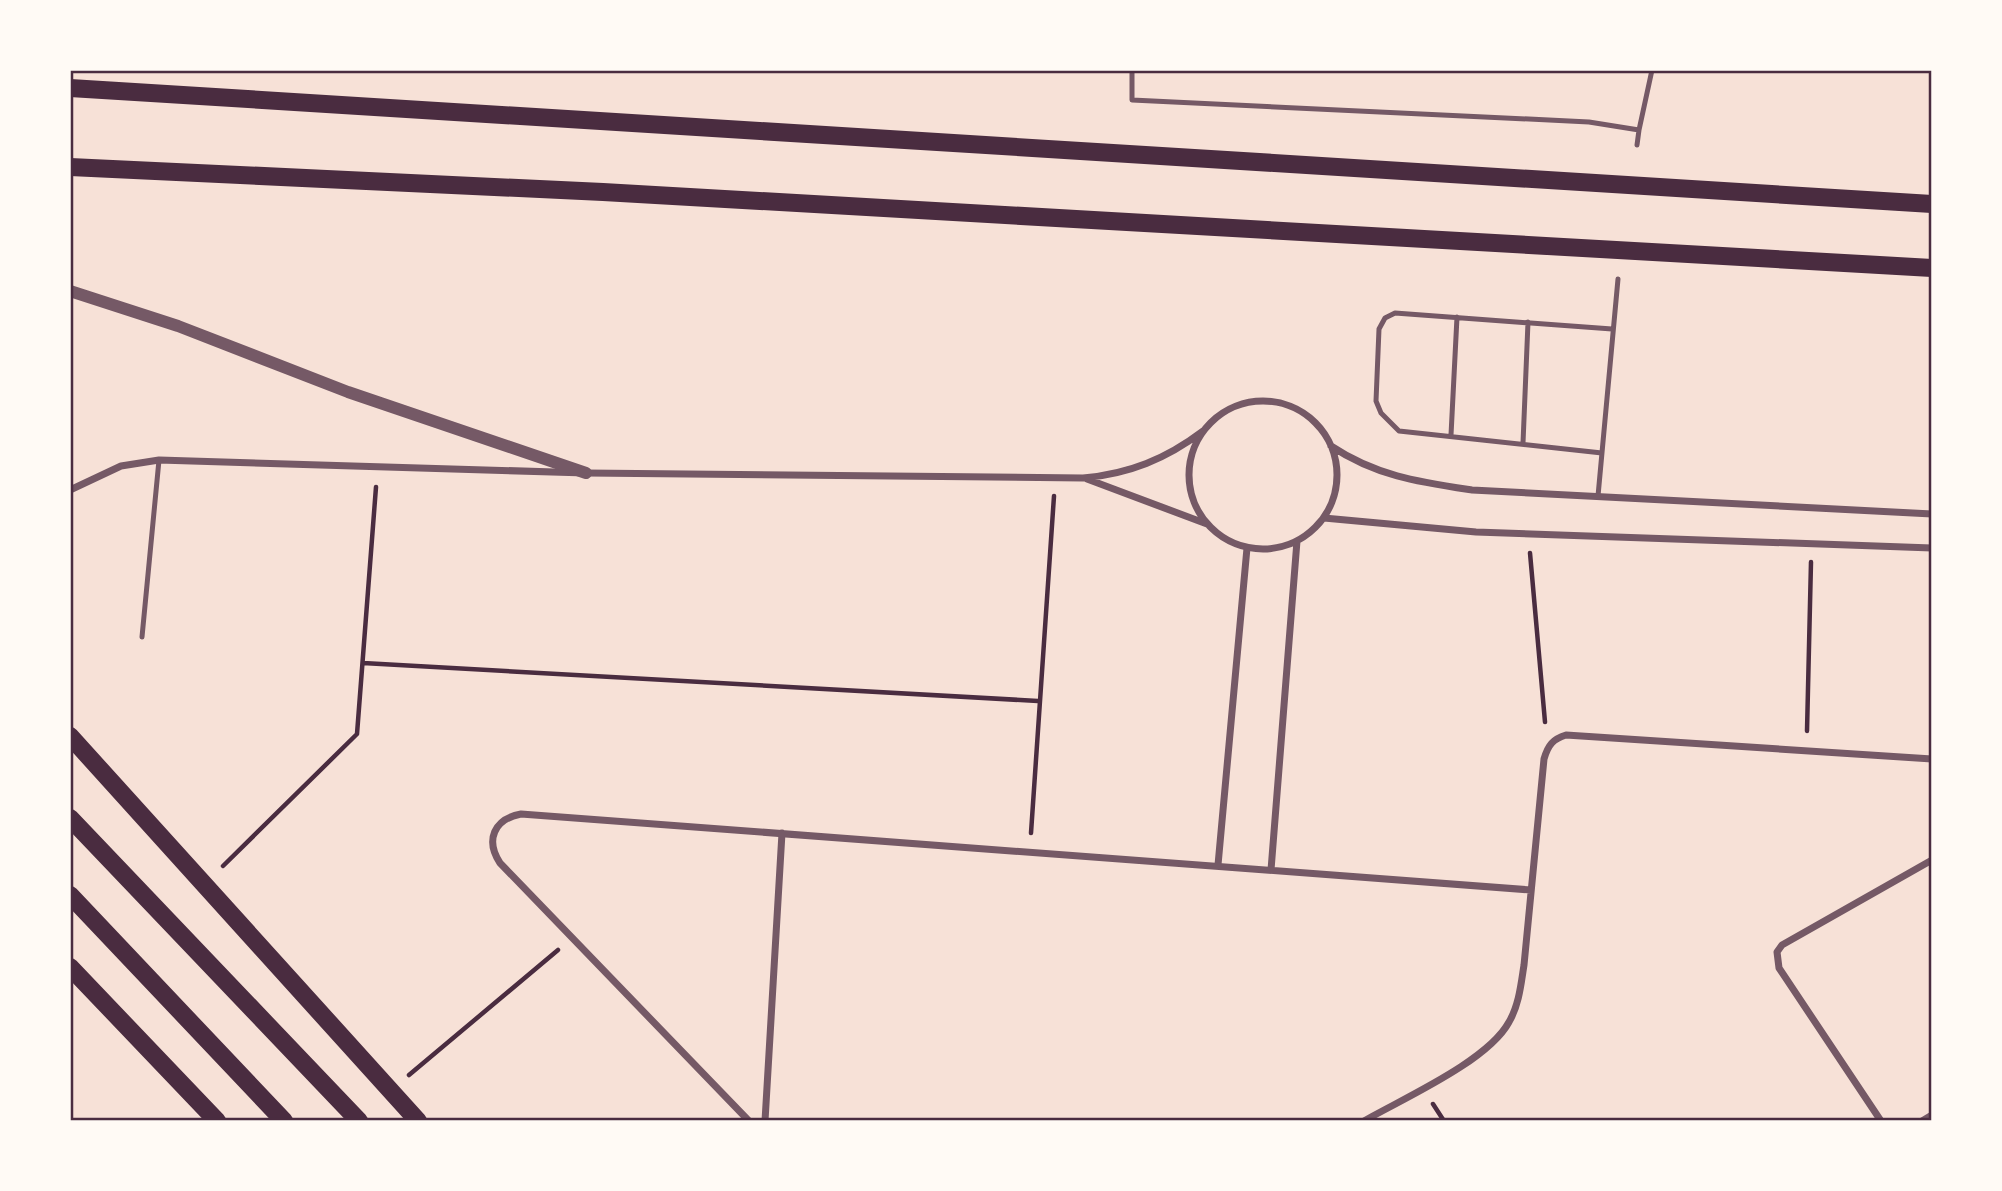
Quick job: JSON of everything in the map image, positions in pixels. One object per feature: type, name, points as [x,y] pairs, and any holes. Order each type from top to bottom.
[{"type":"main road","points":[[70,88],[1932,204]]},
{"type":"main road","points":[[70,167],[617,192],[1932,268]]},
{"type":"main road","points":[[70,736],[418,1121]]},
{"type":"main road","points":[[70,818],[359,1121]]},
{"type":"main road","points":[[70,895],[284,1121]]},
{"type":"main road","points":[[70,967],[217,1121]]},
{"type":"street","points":[[70,290],[178,326],[348,392],[586,473]]},
{"type":"street","points":[[70,490],[121,466],[159,460],[586,473],[1083,478],[1109,475],[1159,460],[1203,431],[1228,409],[1262,401],[1296,408],[1323,431],[1331,446],[1337,464],[1337,483],[1324,518],[1297,541],[1272,549],[1247,548],[1225,539],[1207,524],[1196,508],[1189,488],[1193,449],[1203,431]]},
{"type":"street","points":[[1331,446],[1359,464],[1434,484],[1472,490],[1932,514]]},
{"type":"street","points":[[1083,478],[1207,524]]},
{"type":"street","points":[[1324,518],[1528,534],[1932,548]]},
{"type":"street","points":[[1271,870],[1297,541]]},
{"type":"street","points":[[1218,865],[1247,548]]},
{"type":"street","points":[[1364,1121],[1489,1049],[1509,1022],[1519,996],[1547,747],[1555,738],[1566,735],[1932,759]]},
{"type":"street","points":[[749,1121],[500,863],[493,851],[492,838],[497,825],[508,817],[521,814],[1531,890]]},
{"type":"street","points":[[765,1121],[782,833]]},
{"type":"street","points":[[1881,1121],[1779,968],[1777,952],[1782,945],[1932,860]]},
{"type":"street","points":[[1922,1121],[1932,1115]]},
{"type":"lane","points":[[1132,70],[1132,100],[1589,122],[1639,130]]},
{"type":"lane","points":[[1637,145],[1652,70]]},
{"type":"lane","points":[[1598,496],[1618,279]]},
{"type":"lane","points":[[1602,453],[1399,431],[1381,413],[1376,401],[1379,329],[1385,318],[1395,313],[1612,329]]},
{"type":"lane","points":[[1451,435],[1457,317]]},
{"type":"lane","points":[[1523,443],[1528,322]]},
{"type":"lane","points":[[142,637],[159,460]]},
{"type":"path","points":[[205,884],[357,734],[378,465]]},
{"type":"path","points":[[1030,851],[1055,479]]},
{"type":"path","points":[[1528,534],[1547,747]]},
{"type":"path","points":[[1807,750],[1812,545]]},
{"type":"path","points":[[363,663],[1038,701]]},
{"type":"path","points":[[390,1090],[572,938]]}]
